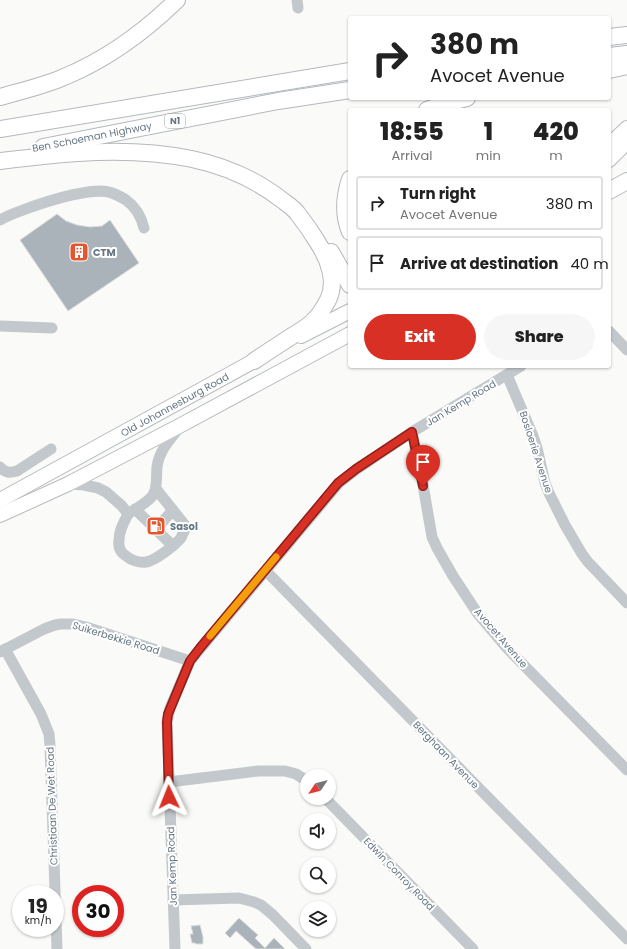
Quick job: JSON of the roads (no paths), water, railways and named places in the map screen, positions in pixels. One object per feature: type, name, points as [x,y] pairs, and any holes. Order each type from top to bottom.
[{"type":"highway","points":[[0,97],[63,78],[96,62],[113,52],[160,17],[177,0]]},
{"type":"highway","points":[[611,37],[627,35]]},
{"type":"highway","points":[[611,56],[627,54]]},
{"type":"highway","points":[[611,70],[627,66]]},
{"type":"highway","name":"N1","points":[[0,129],[348,71]]},
{"type":"highway","name":"Ben Schoeman Highway","points":[[0,155],[278,101],[348,90]]},
{"type":"highway","points":[[433,108],[459,100]]},
{"type":"highway","points":[[0,162],[62,154],[102,151],[145,152],[215,164],[258,183],[308,221],[327,246],[348,282]]},
{"type":"highway","points":[[611,190],[627,181]]},
{"type":"highway","points":[[348,185],[345,207],[348,224]]},
{"type":"highway","points":[[254,361],[314,321],[321,313],[331,291],[332,281],[329,262],[297,213]]},
{"type":"main road","points":[[611,143],[627,128]]},
{"type":"main road","points":[[611,158],[627,142]]},
{"type":"main road","name":"Old Johannesburg Road","points":[[0,500],[254,361],[348,312]]},
{"type":"main road","name":"Old Johannesburg Road","points":[[0,515],[68,484],[348,335]]},
{"type":"street","points":[[0,220],[59,197],[99,191],[111,192],[130,203],[137,210],[142,219],[144,228]]},
{"type":"street","points":[[0,326],[52,328]]},
{"type":"street","points":[[611,333],[627,350]]},
{"type":"street","name":"Jan Kemp Road","points":[[175,949],[167,722],[168,714],[190,661],[338,483],[356,469],[412,432],[518,368]]},
{"type":"street","name":"Bosloerie Avenue","points":[[507,375],[533,436],[545,483],[564,525],[585,558],[627,603]]},
{"type":"street","points":[[156,489],[184,524],[185,529],[181,537],[173,546],[154,559],[147,562],[140,562],[129,559],[120,549],[119,540],[122,528],[132,511],[153,496],[156,489],[157,467],[161,454],[169,441],[183,424]]},
{"type":"street","name":"Avocet Avenue","points":[[412,432],[422,478],[432,537],[453,576],[478,614],[506,647],[627,770]]},
{"type":"street","points":[[0,467],[6,472],[11,473],[17,471],[51,449]]},
{"type":"street","points":[[68,484],[98,488],[106,492],[122,506],[132,511],[156,529],[173,546]]},
{"type":"street","points":[[156,529],[173,510]]},
{"type":"street","name":"Berghaan Avenue","points":[[266,571],[627,939]]},
{"type":"street","name":"Suikerbekkie Road","points":[[3,650],[44,629],[55,625],[73,624],[190,661]]},
{"type":"street","name":"Christiaan De Wet Road","points":[[3,650],[41,714],[49,734],[57,949]]},
{"type":"street","points":[[169,782],[258,771],[285,771],[300,777]]},
{"type":"street","name":"Edwin Conroy Road","points":[[332,805],[473,949]]},
{"type":"street","points":[[173,900],[239,898],[254,902],[273,915],[306,949]]},
{"type":"place","name":"CTM","points":[[79,252]]},
{"type":"place","name":"Sasol","points":[[156,526]]}]
